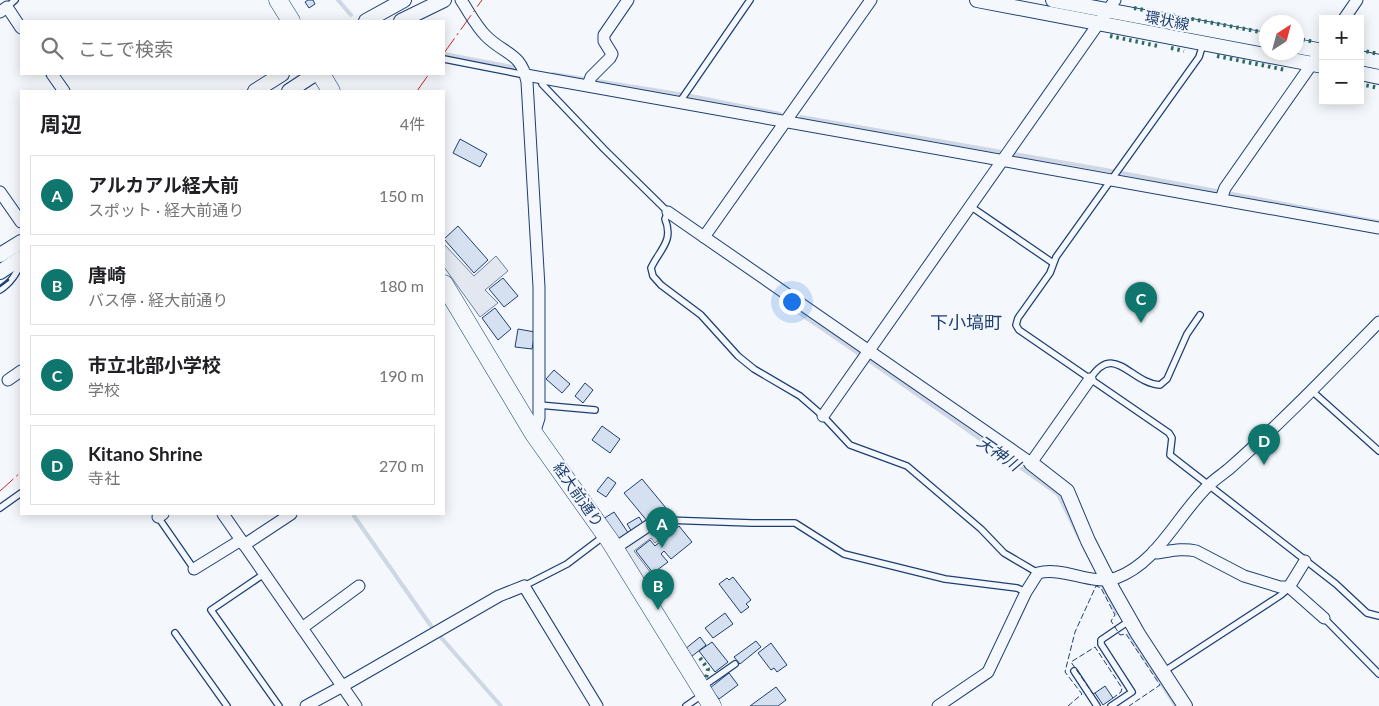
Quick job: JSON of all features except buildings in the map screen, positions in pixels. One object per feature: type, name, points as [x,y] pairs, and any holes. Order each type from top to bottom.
[{"type":"main road","points":[[278,0],[290,20]]},
{"type":"main road","points":[[322,75],[330,90]]},
{"type":"main road","name":"経大前通り","points":[[445,286],[534,434],[610,542],[706,696]]},
{"type":"street","points":[[368,20],[404,0]]},
{"type":"street","points":[[403,20],[444,0]]},
{"type":"street","points":[[462,0],[481,31],[517,58],[523,65],[526,75],[539,287],[539,405],[538,425],[534,434]]},
{"type":"street","points":[[588,85],[590,77],[612,54],[604,41],[604,35],[628,0]]},
{"type":"street","points":[[704,237],[871,0]]},
{"type":"street","name":"環状線","points":[[977,0],[1317,65]]},
{"type":"street","name":"環状線","points":[[1053,0],[1111,5],[1259,38]]},
{"type":"street","points":[[1347,15],[1356,0]]},
{"type":"street","points":[[823,416],[1111,5]]},
{"type":"street","points":[[7,6],[20,26]]},
{"type":"street","points":[[1304,47],[1319,50]]},
{"type":"street","points":[[1364,59],[1379,62]]},
{"type":"street","points":[[1221,199],[1225,188],[1317,65]]},
{"type":"street","points":[[53,75],[63,90]]},
{"type":"street","points":[[258,90],[280,75]]},
{"type":"street","points":[[291,90],[313,75]]},
{"type":"street","points":[[526,75],[1379,228]]},
{"type":"street","points":[[1364,75],[1379,77]]},
{"type":"street","points":[[0,192],[20,221]]},
{"type":"street","points":[[668,212],[1031,463],[1067,491],[1088,541],[1107,579],[1130,620],[1185,706]]},
{"type":"street","points":[[0,256],[19,249]]},
{"type":"street","points":[[0,272],[19,249]]},
{"type":"street","points":[[938,706],[953,702],[988,672],[1026,592],[1038,573],[1048,570],[1102,580],[1115,578],[1140,566],[1208,485],[1229,470],[1312,391],[1379,322]]},
{"type":"street","points":[[8,380],[20,372]]},
{"type":"street","points":[[1031,463],[1090,379]]},
{"type":"street","points":[[224,515],[356,706]]},
{"type":"street","points":[[194,569],[289,515]]},
{"type":"street","points":[[610,542],[665,520]]},
{"type":"street","points":[[1154,551],[1157,553],[1182,548],[1190,550],[1244,576],[1280,587],[1289,587],[1324,618]]},
{"type":"street","points":[[1289,587],[1304,561]]},
{"type":"street","points":[[302,628],[359,586]]},
{"type":"street","points":[[306,706],[498,596],[524,586],[597,706]]},
{"type":"lane","points":[[679,103],[750,0]]},
{"type":"lane","points":[[1202,44],[1200,56],[1053,263],[1050,273],[1018,318],[1016,325],[1019,330],[1169,433],[1172,438],[1170,455],[1336,584],[1367,613],[1379,616]]},
{"type":"lane","points":[[445,59],[526,75]]},
{"type":"lane","points":[[542,78],[542,84],[604,150],[668,212],[665,219],[669,232],[668,240],[651,268],[654,276],[670,293],[701,315],[738,356],[754,369],[800,396],[823,416],[850,445],[907,466],[980,529],[1004,553],[1038,573]]},
{"type":"lane","points":[[970,206],[1053,263]]},
{"type":"lane","points":[[0,244],[19,249]]},
{"type":"lane","points":[[0,290],[15,276],[20,264]]},
{"type":"lane","points":[[1090,379],[1097,369],[1106,362],[1114,363],[1150,384],[1160,385],[1167,379],[1187,334],[1200,315]]},
{"type":"lane","points":[[1312,391],[1379,451]]},
{"type":"lane","points":[[539,405],[595,410]]},
{"type":"lane","points":[[0,508],[20,494]]},
{"type":"lane","points":[[159,515],[194,569]]},
{"type":"lane","points":[[665,520],[795,523],[808,529],[844,554],[945,579],[1017,588],[1026,592]]},
{"type":"lane","points":[[524,586],[610,542]]},
{"type":"lane","points":[[264,574],[211,610],[279,706]]},
{"type":"lane","points":[[1163,672],[1281,596],[1289,587]]},
{"type":"lane","points":[[1324,618],[1379,674]]},
{"type":"lane","points":[[1111,706],[1132,692],[1101,644],[1101,640],[1130,620]]},
{"type":"lane","points":[[175,633],[227,706]]},
{"type":"lane","points":[[686,706],[706,696],[735,664]]},
{"type":"lane","points":[[1074,671],[1097,706]]},
{"type":"shaded area","points":[[445,245],[474,276],[496,256],[508,271],[485,290],[498,303],[480,317],[445,268]]},
{"type":"shaded area","points":[[671,524],[673,528],[655,543],[651,538],[634,551],[651,573],[641,580],[622,548],[651,528]]},
{"type":"waterway","points":[[338,0],[351,15]]},
{"type":"waterway","points":[[445,54],[512,67]]},
{"type":"waterway","points":[[553,74],[691,96],[780,114]]},
{"type":"waterway","points":[[801,117],[1106,170],[1379,222]]},
{"type":"waterway","name":"天神川","points":[[782,301],[858,353]]},
{"type":"waterway","name":"天神川","points":[[870,361],[1058,494],[1080,539]]},
{"type":"waterway","points":[[354,516],[431,626],[501,706]]},
{"type":"waterway","name":"天神川","points":[[1103,586],[1117,613]]},
{"type":"waterway","name":"天神川","points":[[1129,634],[1176,706]]},
{"type":"hedge","points":[[1134,8],[1259,32]]},
{"type":"hedge","points":[[1110,36],[1158,46]]},
{"type":"hedge","points":[[1304,40],[1314,42]]},
{"type":"hedge","points":[[1171,48],[1184,51]]},
{"type":"hedge","points":[[1364,51],[1379,54]]},
{"type":"hedge","points":[[1217,56],[1286,70]]},
{"type":"hedge","points":[[1364,85],[1379,88]]},
{"type":"hedge","points":[[700,658],[708,669],[706,678]]},
{"type":"fence","points":[[1068,706],[1082,694],[1065,672],[1075,632],[1096,586],[1101,588],[1115,615],[1111,621],[1120,635],[1126,634],[1160,685],[1129,706]]},
{"type":"fence","points":[[1095,693],[1093,694],[1071,662],[1095,647],[1122,688],[1121,692],[1113,698]]},
{"type":"wall","points":[[0,286],[8,280]]},
{"type":"power","points":[[445,52],[482,0]]},
{"type":"power","points":[[418,90],[428,75]]},
{"type":"power","points":[[0,491],[20,473]]},
{"type":"place","name":"市立北部小学校","points":[[1141,323]]},
{"type":"place","name":"Kitano Shrine","points":[[1264,465]]},
{"type":"place","name":"アルカアル経大前","points":[[662,548]]},
{"type":"place","name":"唐崎","points":[[658,610]]},
{"type":"district","name":"下小塙町","points":[[966,323]]}]
